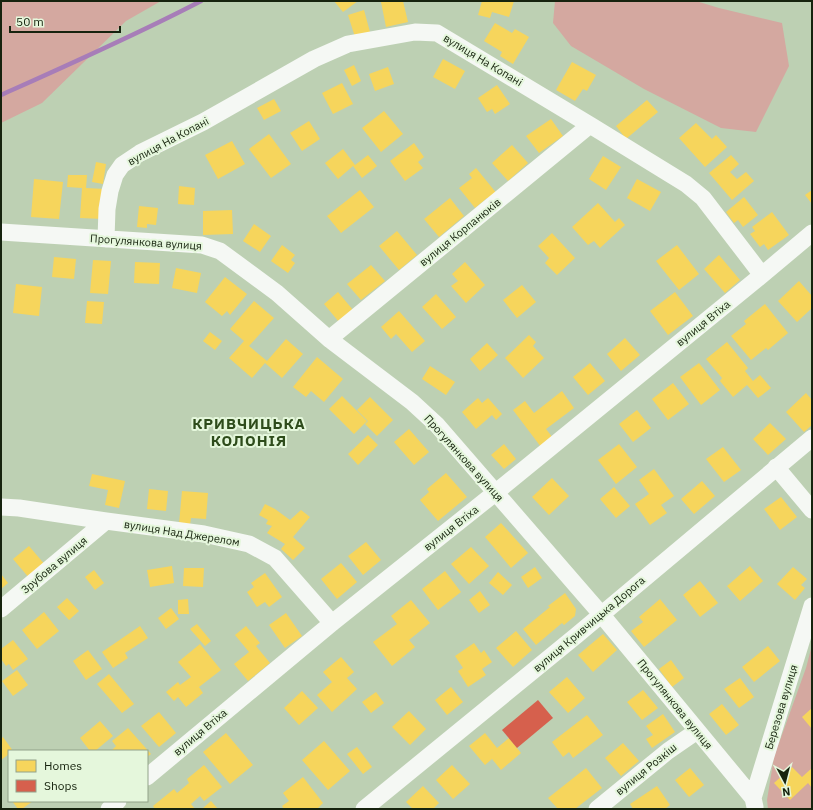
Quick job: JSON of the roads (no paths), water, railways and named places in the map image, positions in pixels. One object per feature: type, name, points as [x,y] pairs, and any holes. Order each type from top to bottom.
[{"type":"street","name":"вулиця На Копані","points":[[106,239],[107,209],[110,190],[122,165],[140,153],[203,122],[314,59],[348,44],[415,32],[437,33],[686,184],[703,198],[762,275]]},
{"type":"street","name":"вулиця Корпанюків","points":[[329,339],[590,125]]},
{"type":"street","name":"Прогулянкова вулиця","points":[[1,232],[202,245],[220,251],[277,293],[329,339],[412,402],[437,425],[602,614],[754,804]]},
{"type":"street","name":"вулиця Втіха","points":[[148,776],[332,623],[496,493],[812,233]]},
{"type":"street","name":"вулиця Кривчицька Дорога","points":[[364,809],[602,614],[812,438]]},
{"type":"street","points":[[776,467],[812,510]]},
{"type":"street","name":"вулиця Над Джерелом","points":[[1,507],[19,508],[204,534],[250,544],[275,558],[332,623]]},
{"type":"street","name":"Зрубова вулиця","points":[[1,609],[106,521]]},
{"type":"street","name":"Березова вулиця","points":[[754,804],[812,606]]},
{"type":"street","name":"вулиця Розкіш","points":[[597,809],[668,751],[697,731]]},
{"type":"street","points":[[109,809],[117,802]]},
{"type":"waterway","points":[[1,95],[127,38],[201,1]]},
{"type":"district","name":"КРИВЧИЦЬКА КОЛОНІЯ","points":[[249,432]]}]
